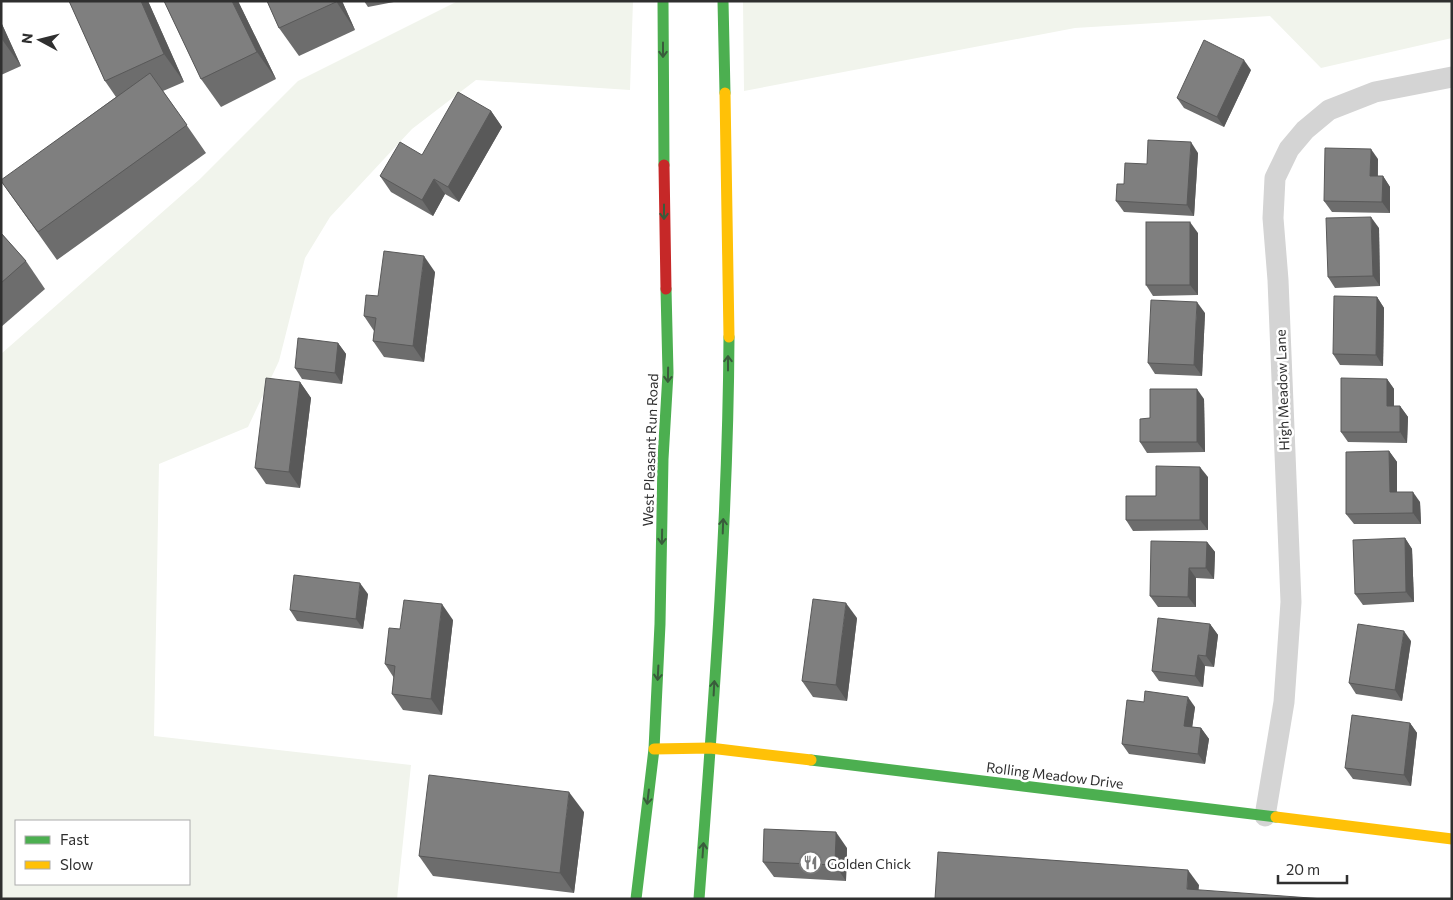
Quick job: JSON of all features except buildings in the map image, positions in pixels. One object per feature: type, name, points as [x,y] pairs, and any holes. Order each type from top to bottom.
[{"type":"main road","name":"West Pleasant Run Road","points":[[636,899],[654,749],[660,624],[663,459],[668,373],[664,231],[662,1]]},
{"type":"main road","points":[[699,899],[710,748],[728,415],[728,221],[723,1]]},
{"type":"main road","name":"Rolling Meadow Drive","points":[[654,749],[710,748],[1452,839]]},
{"type":"street","name":"High Meadow Lane","points":[[1265,816],[1284,702],[1291,602],[1278,280],[1273,218],[1275,178],[1289,149],[1305,130],[1329,110],[1375,92],[1452,77]]},
{"type":"shaded area","points":[[458,1],[633,1],[630,90],[476,80],[412,129],[330,217],[305,258],[279,361],[248,427],[159,464],[154,736],[411,765],[397,899],[1,899],[1,354],[200,179],[298,81]]},
{"type":"shaded area","points":[[743,1],[1452,1],[1452,38],[1321,68],[1270,16],[1075,28],[744,91]]},
{"type":"traffic: fast","points":[[663,1],[664,165]]},
{"type":"traffic: fast","points":[[723,1],[725,93]]},
{"type":"traffic: fast","points":[[636,899],[654,749],[660,624],[663,459],[668,373],[666,289]]},
{"type":"traffic: fast","points":[[699,899],[723,548],[729,337]]},
{"type":"traffic: fast","points":[[811,760],[1276,817]]},
{"type":"traffic: slow","points":[[725,93],[729,337]]},
{"type":"traffic: slow","points":[[654,749],[710,748],[811,760]]},
{"type":"traffic: slow","points":[[1276,817],[1452,839]]},
{"type":"traffic: jam","points":[[664,165],[666,289]]},
{"type":"place","name":"Golden Chick","points":[[811,863]]}]
